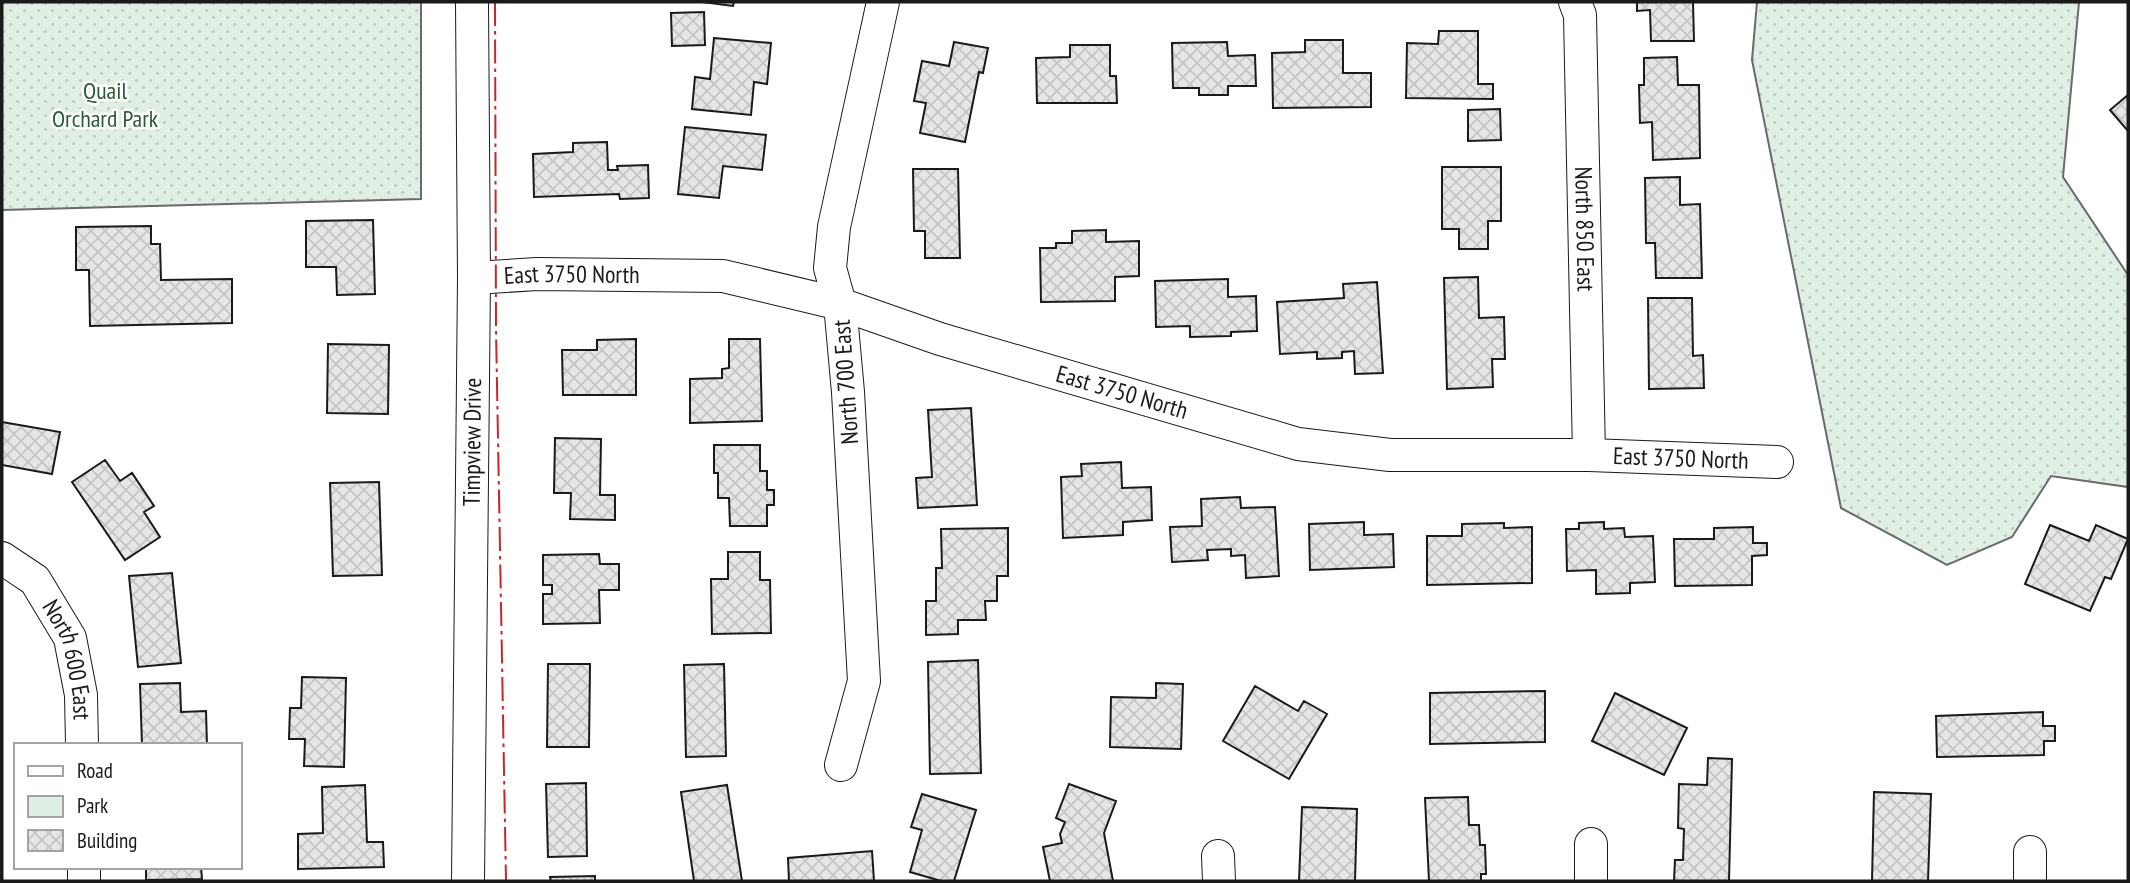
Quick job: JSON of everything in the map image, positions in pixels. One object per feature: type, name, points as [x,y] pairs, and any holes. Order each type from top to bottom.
[{"type":"street","name":"Timpview Drive","points":[[468,881],[474,278],[472,2]]},
{"type":"street","name":"North 700 East","points":[[841,765],[864,681],[848,392],[840,304],[830,268],[834,227],[883,2]]},
{"type":"street","name":"North 850 East","points":[[1575,2],[1580,15],[1589,455]]},
{"type":"street","name":"East 3750 North","points":[[474,278],[537,274],[723,276],[840,304],[940,339],[1298,444],[1390,455],[1589,455],[1777,463]]},
{"type":"street","name":"North 600 East","points":[[2,558],[35,580],[70,638],[81,695],[82,743]]},
{"type":"street","points":[[1591,844],[1591,881]]},
{"type":"green space","name":"Quail Orchard Park","points":[[2,2],[421,2],[421,199],[2,210]]},
{"type":"green space","points":[[1757,2],[2079,2],[2063,177],[2128,275],[2128,487],[2051,476],[2012,537],[1947,565],[1841,508],[1752,60]]},
{"type":"building","points":[[702,2],[734,2],[733,6]]},
{"type":"building","points":[[1637,2],[1693,2],[1694,41],[1651,41],[1650,10],[1637,11]]},
{"type":"building","points":[[704,12],[705,45],[672,46],[671,13]]},
{"type":"building","points":[[1439,31],[1478,31],[1478,84],[1493,84],[1493,99],[1406,98],[1407,43],[1438,44]]},
{"type":"building","points":[[714,38],[771,43],[767,84],[754,82],[751,115],[692,109],[695,77],[710,79]]},
{"type":"building","points":[[1305,40],[1343,40],[1343,73],[1371,73],[1371,107],[1273,108],[1272,53],[1305,52]]},
{"type":"building","points":[[954,42],[988,48],[983,73],[979,72],[965,142],[920,133],[926,103],[914,101],[922,61],[949,66]]},
{"type":"building","points":[[1227,42],[1228,56],[1255,55],[1256,86],[1228,86],[1228,95],[1199,95],[1199,88],[1173,88],[1172,43]]},
{"type":"building","points":[[1070,45],[1110,45],[1110,76],[1116,76],[1117,103],[1037,103],[1036,58],[1070,57]]},
{"type":"building","points":[[1677,57],[1678,85],[1699,85],[1700,158],[1653,160],[1652,122],[1640,123],[1639,85],[1644,85],[1644,58]]},
{"type":"building","points":[[2128,95],[2128,131],[2110,110]]},
{"type":"building","points":[[1500,109],[1501,140],[1468,141],[1468,110]]},
{"type":"building","points":[[685,127],[766,135],[762,170],[723,166],[719,198],[678,194]]},
{"type":"building","points":[[607,142],[608,170],[618,170],[617,166],[648,165],[649,198],[620,199],[619,194],[534,197],[533,154],[573,152],[573,143]]},
{"type":"building","points":[[1442,167],[1501,167],[1501,221],[1488,221],[1488,249],[1459,249],[1459,229],[1442,229]]},
{"type":"building","points":[[913,169],[958,169],[960,258],[925,258],[925,231],[914,231]]},
{"type":"building","points":[[1680,177],[1680,205],[1700,204],[1702,278],[1656,278],[1655,243],[1646,243],[1645,178]]},
{"type":"building","points":[[373,220],[375,294],[337,295],[336,267],[306,267],[306,221]]},
{"type":"building","points":[[151,226],[151,244],[160,244],[161,280],[232,279],[232,323],[90,326],[89,270],[76,270],[76,227]]},
{"type":"building","points":[[1106,230],[1106,242],[1139,241],[1139,276],[1115,277],[1115,301],[1041,302],[1040,248],[1056,248],[1056,243],[1072,243],[1072,231]]},
{"type":"building","points":[[1478,277],[1479,318],[1504,317],[1505,359],[1492,359],[1493,387],[1447,389],[1444,278]]},
{"type":"building","points":[[1228,279],[1228,297],[1256,296],[1257,331],[1231,332],[1231,336],[1190,337],[1190,326],[1156,327],[1155,281]]},
{"type":"building","points":[[1377,282],[1383,373],[1355,374],[1354,351],[1342,352],[1342,358],[1317,359],[1317,352],[1280,354],[1277,302],[1344,298],[1343,284]]},
{"type":"building","points":[[1648,298],[1692,298],[1693,356],[1703,355],[1704,388],[1649,389]]},
{"type":"building","points":[[636,339],[636,395],[563,395],[562,350],[597,350],[597,340]]},
{"type":"building","points":[[729,339],[760,339],[762,421],[690,423],[690,379],[722,378],[722,369],[729,368]]},
{"type":"building","points":[[328,344],[389,345],[388,414],[327,413]]},
{"type":"building","points":[[971,408],[977,505],[918,508],[916,478],[932,477],[928,410]]},
{"type":"building","points":[[2,422],[60,432],[52,474],[2,465]]},
{"type":"building","points":[[555,438],[601,439],[600,495],[615,495],[615,520],[570,519],[571,493],[554,493]]},
{"type":"building","points":[[714,445],[760,445],[760,471],[767,471],[767,490],[774,490],[774,505],[767,505],[767,526],[730,526],[729,498],[718,498],[718,473],[714,473]]},
{"type":"building","points":[[105,460],[120,481],[132,473],[154,506],[144,512],[160,537],[125,560],[72,482]]},
{"type":"building","points":[[1121,462],[1122,488],[1151,487],[1152,520],[1123,522],[1123,535],[1063,538],[1061,477],[1082,476],[1081,464]]},
{"type":"building","points":[[379,482],[382,575],[333,576],[330,483]]},
{"type":"building","points":[[1240,497],[1241,508],[1275,507],[1279,576],[1246,578],[1245,555],[1231,556],[1231,549],[1207,550],[1208,560],[1172,562],[1170,527],[1202,526],[1201,499]]},
{"type":"building","points":[[1364,522],[1364,535],[1393,534],[1394,567],[1310,570],[1309,524]]},
{"type":"building","points":[[1604,522],[1604,529],[1624,528],[1625,537],[1653,536],[1655,582],[1630,583],[1630,593],[1596,594],[1596,570],[1567,571],[1566,529],[1579,529],[1579,523]]},
{"type":"building","points":[[1504,523],[1504,528],[1532,527],[1532,583],[1427,585],[1427,536],[1462,536],[1462,524]]},
{"type":"building","points":[[2050,525],[2089,541],[2096,525],[2128,539],[2111,579],[2105,577],[2090,611],[2025,584]]},
{"type":"building","points":[[1753,527],[1753,543],[1767,543],[1767,555],[1752,556],[1752,585],[1675,586],[1674,539],[1714,539],[1714,528]]},
{"type":"building","points":[[1008,528],[1008,576],[997,576],[997,601],[985,601],[986,620],[958,620],[958,634],[926,635],[926,601],[936,601],[936,568],[942,568],[941,529]]},
{"type":"building","points":[[728,552],[760,552],[760,580],[770,580],[771,633],[712,634],[711,579],[728,579]]},
{"type":"building","points":[[599,554],[600,564],[619,564],[619,590],[599,590],[600,623],[543,624],[543,594],[552,594],[552,585],[543,585],[543,555]]},
{"type":"building","points":[[172,573],[181,663],[138,667],[129,576]]},
{"type":"building","points":[[978,660],[981,773],[930,774],[928,662]]},
{"type":"building","points":[[548,664],[590,664],[589,747],[547,747]]},
{"type":"building","points":[[724,664],[726,756],[686,757],[684,665]]},
{"type":"building","points":[[302,677],[346,678],[344,767],[304,766],[305,739],[289,739],[290,708],[301,708]]},
{"type":"building","points":[[180,683],[181,712],[206,711],[207,743],[142,743],[140,684]]},
{"type":"building","points":[[1156,683],[1183,684],[1181,749],[1110,747],[1111,697],[1156,698]]},
{"type":"building","points":[[1255,686],[1298,711],[1304,701],[1327,714],[1289,779],[1223,741]]},
{"type":"building","points":[[1545,691],[1545,742],[1430,744],[1430,693]]},
{"type":"building","points":[[1615,693],[1687,728],[1664,775],[1592,741]]},
{"type":"building","points":[[2043,712],[2043,726],[2055,726],[2055,741],[2044,741],[2044,755],[1937,757],[1936,716]]},
{"type":"building","points":[[1708,758],[1732,759],[1729,881],[1674,881],[1675,860],[1683,860],[1684,829],[1678,828],[1679,784],[1707,785]]},
{"type":"building","points":[[586,783],[587,856],[548,857],[546,784]]},
{"type":"building","points":[[1069,784],[1116,801],[1104,833],[1113,881],[1050,881],[1043,847],[1062,843],[1060,834],[1065,822],[1056,818]]},
{"type":"building","points":[[365,785],[367,842],[383,842],[384,867],[298,869],[298,834],[323,833],[322,787]]},
{"type":"building","points":[[727,785],[742,881],[694,881],[681,792]]},
{"type":"building","points":[[1874,792],[1931,794],[1928,881],[1872,881]]},
{"type":"building","points":[[922,794],[976,810],[954,881],[941,881],[910,872],[922,830],[911,827]]},
{"type":"building","points":[[1468,797],[1469,825],[1479,825],[1480,845],[1485,845],[1486,874],[1481,874],[1481,881],[1429,881],[1425,798]]},
{"type":"building","points":[[1302,807],[1357,809],[1355,881],[1299,881]]},
{"type":"building","points":[[872,851],[874,881],[789,881],[788,858]]},
{"type":"building","points":[[146,869],[201,869],[202,879],[146,880]]},
{"type":"building","points":[[595,876],[595,881],[551,881],[550,877]]},
{"type":"power","points":[[495,2],[496,329],[506,881]]}]
